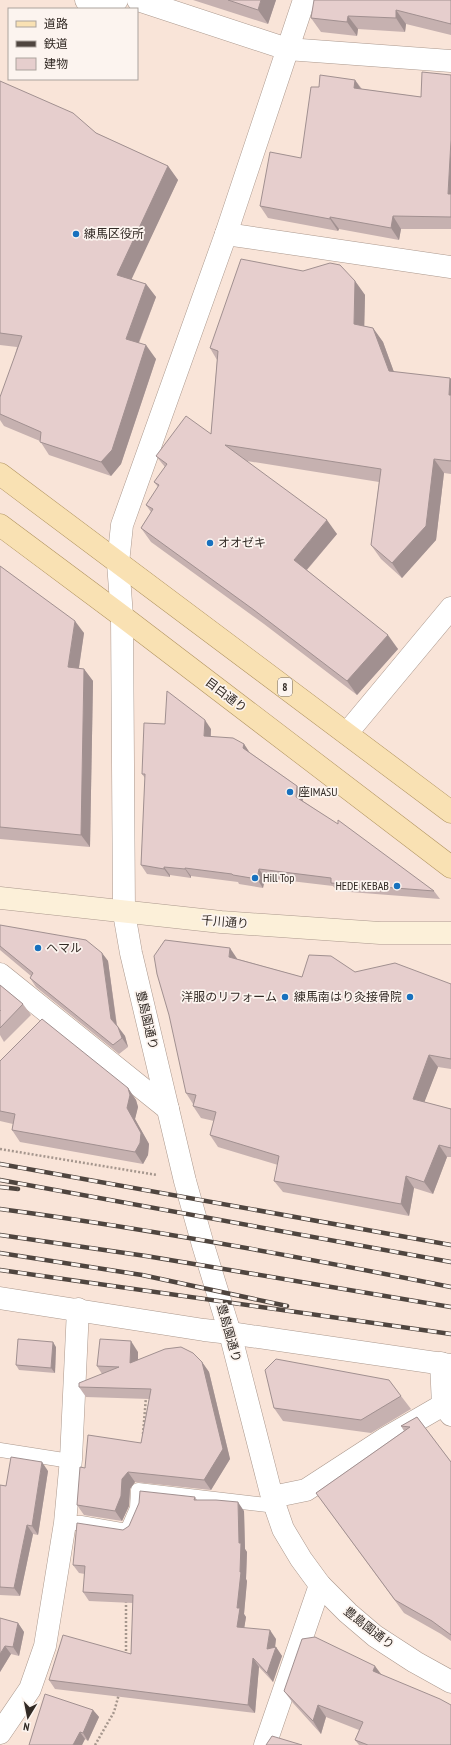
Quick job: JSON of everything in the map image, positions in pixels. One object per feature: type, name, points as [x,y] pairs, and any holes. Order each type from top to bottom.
[{"type":"main road","name":"8","points":[[0,474],[451,812]]},
{"type":"main road","name":"目白通り","points":[[0,525],[122,616],[451,867]]},
{"type":"main road","name":"千川通り","points":[[0,898],[221,922],[380,933],[451,933]]},
{"type":"street","points":[[86,0],[104,3],[117,0]]},
{"type":"street","points":[[138,0],[287,49],[451,60]]},
{"type":"street","name":"豊島園通り","points":[[304,0],[226,234],[122,525],[118,563],[122,616],[124,912],[131,953],[185,1181],[230,1333],[274,1502],[283,1529],[301,1559],[320,1585],[348,1613],[375,1636],[415,1662],[451,1682]]},
{"type":"street","points":[[226,234],[451,267]]},
{"type":"street","points":[[347,733],[451,608]]},
{"type":"street","points":[[0,974],[168,1108]]},
{"type":"street","points":[[33,1030],[50,1013]]},
{"type":"street","points":[[0,1298],[78,1309],[204,1330],[446,1364],[447,1410],[386,1438],[306,1490],[274,1502]]},
{"type":"street","points":[[6,1736],[30,1689],[45,1646],[65,1523],[70,1461],[78,1309]]},
{"type":"street","points":[[265,1745],[320,1585]]},
{"type":"lane","points":[[0,1450],[70,1461]]},
{"type":"lane","points":[[65,1523],[127,1531],[137,1508],[138,1490],[274,1502]]},
{"type":"path","points":[[0,1149],[165,1177]]},
{"type":"path","points":[[143,1436],[147,1389]]},
{"type":"path","points":[[126,1595],[126,1657]]},
{"type":"path","points":[[94,1745],[114,1712],[120,1692]]},
{"type":"building","points":[[228,0],[261,0],[258,10]]},
{"type":"building","points":[[314,0],[451,0],[451,24],[396,10],[396,18],[348,16],[347,22],[311,18]]},
{"type":"building","points":[[422,72],[451,75],[451,140],[448,194],[451,194],[451,217],[393,216],[391,228],[330,217],[330,219],[260,206],[270,152],[301,158],[311,87],[319,87],[320,75],[355,80],[354,88],[421,97]]},
{"type":"building","name":"練馬区役所","points":[[0,81],[73,113],[96,133],[168,166],[117,275],[146,284],[126,339],[146,345],[112,450],[101,462],[40,442],[41,432],[0,414],[0,397],[22,336],[0,333]]},
{"type":"building","points":[[241,259],[303,271],[330,263],[340,265],[355,281],[354,324],[373,328],[389,371],[450,378],[449,395],[451,395],[451,461],[434,459],[426,526],[392,563],[371,545],[381,469],[225,445],[327,520],[294,560],[388,635],[347,681],[254,610],[141,528],[153,509],[146,505],[159,485],[154,482],[167,464],[156,456],[186,416],[211,434],[218,351],[210,348]]},
{"type":"building","points":[[0,566],[75,621],[68,667],[84,669],[81,835],[0,827]]},
{"type":"building","points":[[167,691],[205,720],[204,736],[233,738],[244,744],[243,748],[297,786],[296,797],[338,824],[338,820],[434,891],[331,883],[331,878],[259,869],[257,879],[185,868],[164,867],[164,869],[141,865],[145,774],[142,774],[144,723],[165,724]]},
{"type":"building","points":[[0,925],[86,940],[102,953],[111,1019],[118,1027],[122,1038],[113,1045],[30,978],[33,973],[0,946]]},
{"type":"building","points":[[165,940],[230,948],[229,957],[302,977],[309,955],[331,956],[355,972],[395,963],[451,984],[451,1059],[429,1055],[413,1099],[451,1109],[451,1148],[439,1145],[424,1182],[406,1176],[401,1204],[274,1181],[279,1156],[210,1135],[216,1112],[193,1106],[196,1095],[186,1093],[169,1015],[157,974],[154,956]]},
{"type":"building","points":[[0,985],[23,1004],[0,1028],[0,1010]]},
{"type":"building","points":[[42,1019],[128,1088],[130,1095],[127,1108],[141,1133],[140,1143],[135,1152],[12,1130],[15,1114],[0,1111],[0,1061]]},
{"type":"building","points":[[18,1339],[53,1342],[51,1368],[16,1365]]},
{"type":"building","points":[[100,1339],[131,1341],[130,1363],[165,1349],[181,1347],[193,1353],[202,1362],[223,1449],[204,1480],[128,1472],[122,1479],[121,1496],[115,1511],[77,1505],[80,1467],[85,1468],[88,1435],[141,1443],[151,1389],[79,1387],[79,1383],[119,1367],[97,1366]]},
{"type":"building","points":[[276,1359],[389,1380],[401,1396],[361,1420],[274,1408],[265,1370]]},
{"type":"building","points":[[417,1417],[451,1462],[451,1635],[432,1621],[395,1600],[316,1493],[410,1427],[401,1426]]},
{"type":"building","points":[[11,1457],[42,1462],[32,1526],[27,1525],[14,1588],[0,1587],[0,1485],[6,1486]]},
{"type":"building","points":[[140,1491],[195,1497],[194,1500],[238,1502],[239,1543],[241,1543],[241,1572],[237,1608],[240,1608],[237,1627],[270,1630],[267,1649],[276,1647],[267,1673],[253,1658],[248,1705],[49,1680],[63,1635],[131,1654],[133,1595],[83,1592],[85,1566],[73,1565],[77,1523],[123,1530],[129,1526],[139,1503]]},
{"type":"building","points":[[0,1618],[18,1623],[13,1647],[5,1646],[0,1654]]},
{"type":"building","points":[[315,1637],[375,1666],[373,1671],[451,1705],[451,1745],[368,1745],[355,1740],[363,1722],[318,1705],[313,1721],[284,1691],[302,1639]]},
{"type":"building","points":[[45,1694],[93,1710],[83,1733],[80,1732],[73,1745],[29,1745]]},
{"type":"building","points":[[272,1736],[302,1745],[266,1745]]},
{"type":"railway","points":[[0,1164],[451,1245]]},
{"type":"railway","points":[[0,1180],[451,1262]]},
{"type":"railway","points":[[0,1187],[18,1189]]},
{"type":"railway","points":[[0,1209],[113,1225],[226,1244],[451,1287]]},
{"type":"railway","points":[[0,1235],[146,1256],[451,1307]]},
{"type":"railway","points":[[0,1253],[142,1275],[287,1306]]},
{"type":"railway","points":[[0,1270],[451,1334]]},
{"type":"place","name":"練馬区役所","points":[[76,234]]},
{"type":"place","name":"オオゼキ","points":[[210,543]]},
{"type":"place","name":"座IMASU","points":[[290,792]]},
{"type":"place","name":"Hill Top","points":[[255,878]]},
{"type":"place","name":"HEDE KEBAB","points":[[397,886]]},
{"type":"place","name":"ヘマル","points":[[38,948]]},
{"type":"place","name":"洋服のリフォーム","points":[[285,997]]},
{"type":"place","name":"練馬南はり灸接骨院","points":[[410,997]]}]
